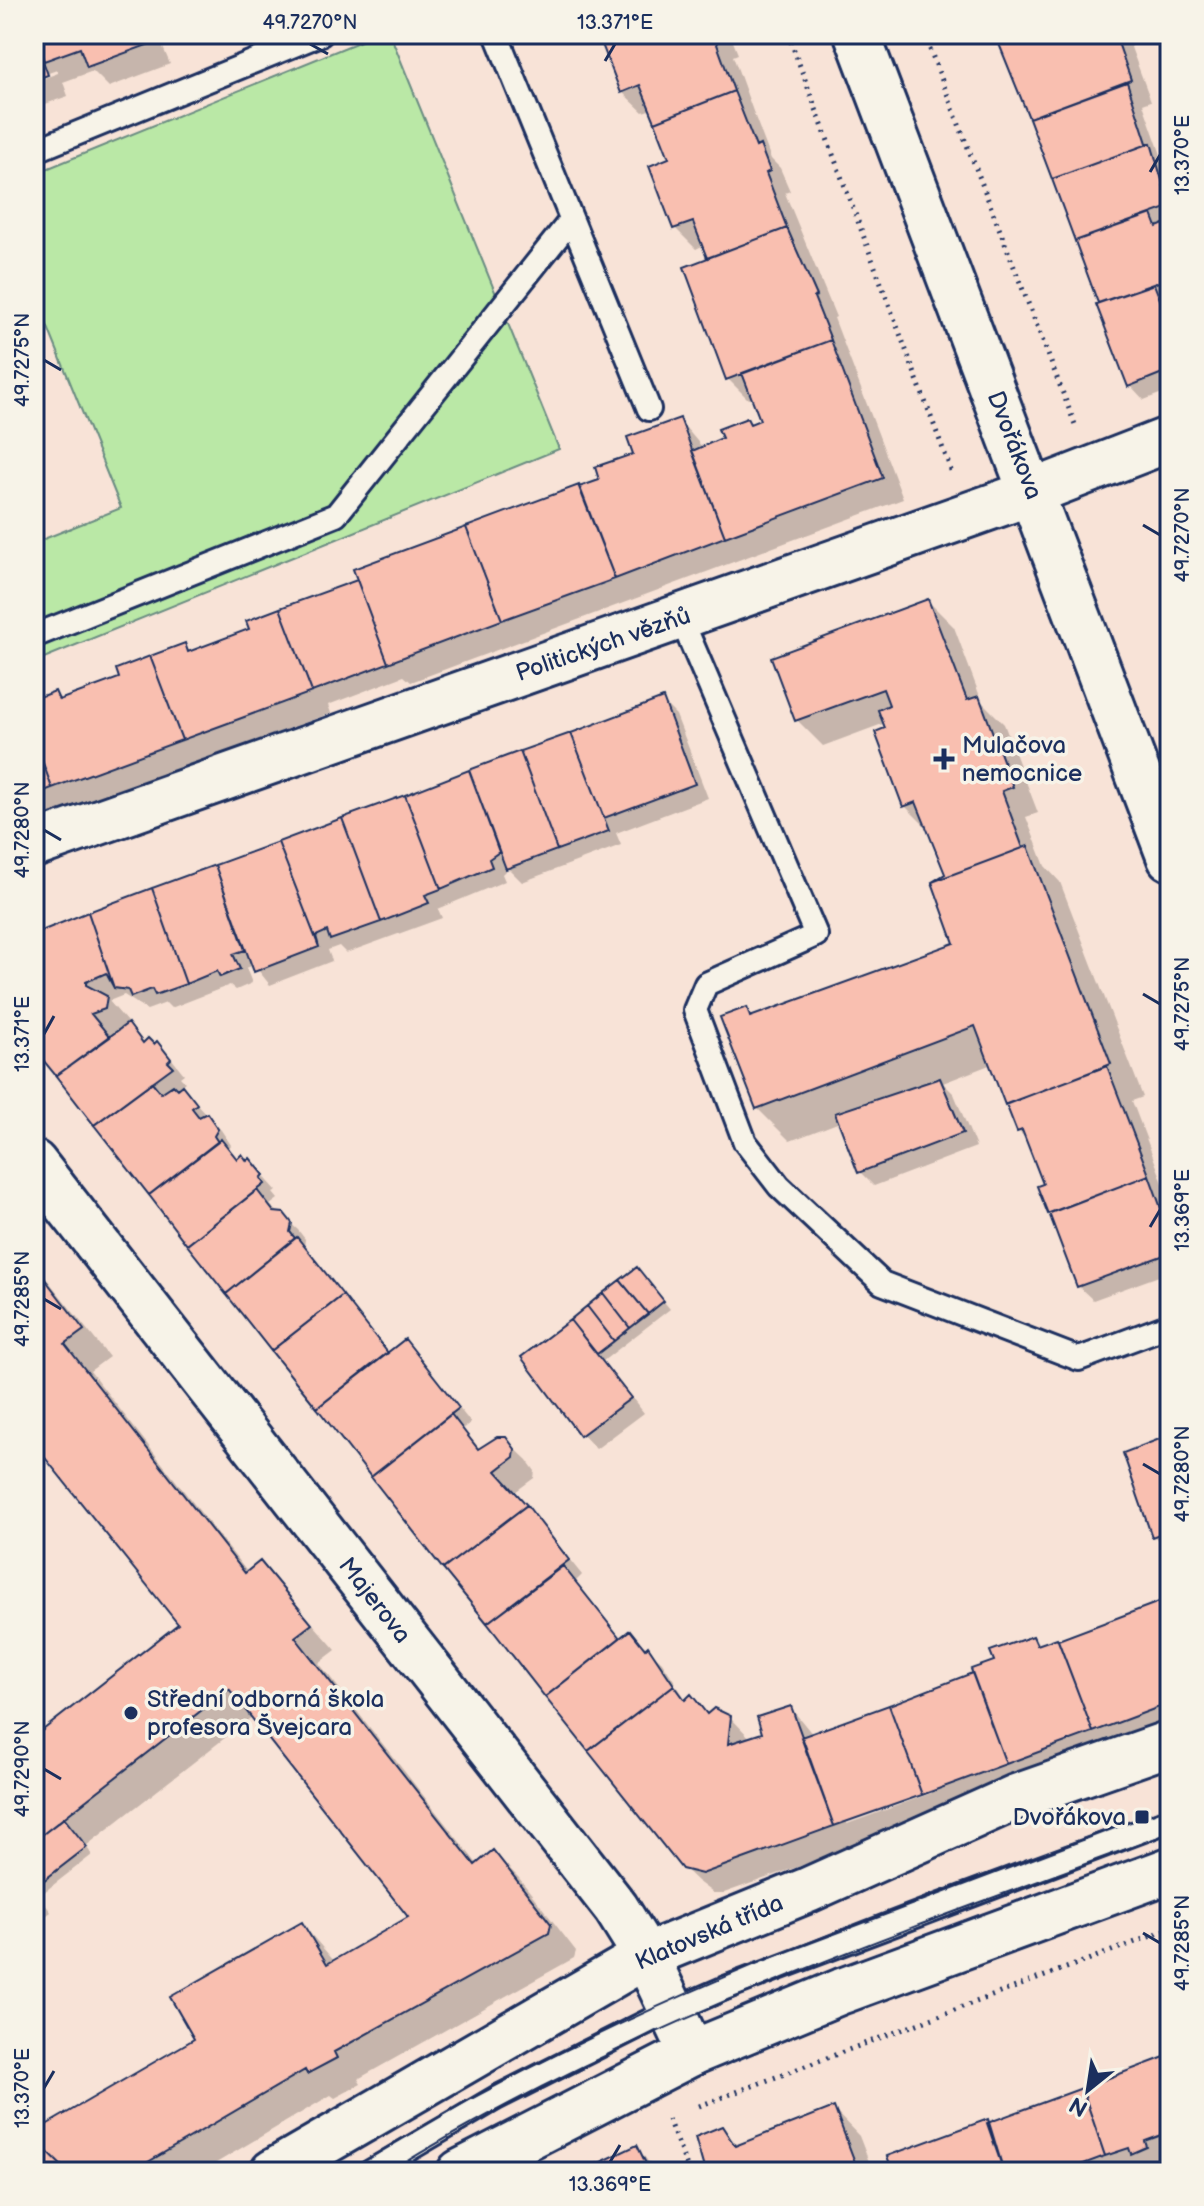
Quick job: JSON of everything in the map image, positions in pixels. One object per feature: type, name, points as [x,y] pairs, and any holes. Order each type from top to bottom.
[{"type":"street","name":"Dvořákova","points":[[857,34],[1170,858]]},
{"type":"street","name":"Politických vězňů","points":[[34,845],[1033,492],[1170,439]]},
{"type":"street","name":"Majerova","points":[[34,1163],[616,1908],[646,1956],[692,2053]]},
{"type":"street","name":"Klatovská třída","points":[[273,2172],[646,1956],[1016,1797],[1170,1743]]},
{"type":"street","points":[[460,2172],[692,2053],[842,1991],[1170,1870]]},
{"type":"lane","points":[[34,151],[321,34]]},
{"type":"lane","points":[[496,34],[649,409]]},
{"type":"lane","points":[[34,636],[336,515],[571,220]]},
{"type":"lane","points":[[680,616],[816,935],[706,984],[695,1010],[745,1142],[779,1186],[882,1283],[1079,1359],[1170,1325]]},
{"type":"lane","points":[[370,2172],[496,2098],[670,2012],[1170,1820]]},
{"type":"path","points":[[788,34],[968,515]]},
{"type":"path","points":[[924,34],[1093,469]]},
{"type":"path","points":[[697,2107],[1170,1929]]},
{"type":"path","points":[[655,2123],[682,2112]]},
{"type":"path","points":[[668,2118],[689,2172]]},
{"type":"path","points":[[1148,2172],[1170,2163]]},
{"type":"green space","points":[[378,34],[390,34],[559,449],[34,662],[34,543],[121,508],[34,293],[34,174]]},
{"type":"building","points":[[34,34],[147,34],[150,44],[87,67],[80,48],[44,61]]},
{"type":"building","points":[[598,34],[718,34],[714,36],[734,91],[655,122],[640,85],[621,93]]},
{"type":"building","points":[[995,34],[1115,34],[1131,80],[1029,118]]},
{"type":"building","points":[[34,36],[48,75],[34,80]]},
{"type":"building","points":[[1127,82],[1147,143],[1151,143],[1052,179],[1029,118]]},
{"type":"building","points":[[734,91],[756,147],[760,145],[770,171],[766,173],[787,228],[707,258],[693,222],[673,229],[649,166],[669,158],[655,122]]},
{"type":"building","points":[[1151,143],[1170,207],[1075,241],[1052,179]]},
{"type":"building","points":[[1152,214],[1157,227],[1164,224],[1167,233],[1170,233],[1170,266],[1162,281],[1098,303],[1075,241]]},
{"type":"building","points":[[787,228],[817,296],[814,297],[831,340],[726,380],[684,267]]},
{"type":"building","points":[[1170,267],[1170,299],[1162,281]]},
{"type":"building","points":[[1154,284],[1163,307],[1170,305],[1170,370],[1128,387],[1096,304]]},
{"type":"building","points":[[831,340],[883,478],[725,537],[692,451],[722,438],[718,429],[747,418],[750,424],[760,420],[742,373]]},
{"type":"building","points":[[680,418],[725,537],[615,579],[579,487],[599,480],[595,467],[633,454],[627,437]]},
{"type":"building","points":[[579,485],[615,579],[502,620],[466,527]]},
{"type":"building","points":[[466,527],[502,620],[388,663],[353,569]]},
{"type":"building","points":[[357,580],[388,663],[312,692],[280,608]]},
{"type":"building","name":"Mulačova nemocnice","points":[[928,599],[967,700],[979,696],[1013,787],[1002,791],[1023,848],[932,882],[945,874],[916,802],[903,807],[875,732],[885,728],[878,710],[889,705],[883,689],[795,721],[771,657]]},
{"type":"building","points":[[280,608],[312,692],[182,740],[150,656],[185,643],[188,652],[249,629],[246,621]]},
{"type":"building","points":[[150,656],[182,740],[52,788],[34,738],[34,699],[55,691],[59,700],[119,678],[116,669]]},
{"type":"building","points":[[663,698],[695,784],[604,818],[571,733]]},
{"type":"building","points":[[571,733],[609,831],[557,850],[520,751]]},
{"type":"building","points":[[34,738],[52,788],[34,795]]},
{"type":"building","points":[[520,751],[557,850],[506,869],[469,770]]},
{"type":"building","points":[[469,770],[499,852],[489,859],[492,867],[441,889],[405,795]]},
{"type":"building","points":[[405,795],[441,889],[425,895],[429,903],[381,922],[342,818]]},
{"type":"building","points":[[342,818],[381,922],[330,940],[327,931],[316,936],[319,947],[278,842]]},
{"type":"building","points":[[278,842],[319,947],[254,972],[215,865]]},
{"type":"building","points":[[1028,846],[1111,1064],[1005,1105],[975,1026],[756,1109],[720,1017],[747,1007],[750,1017],[954,943],[932,882]]},
{"type":"building","points":[[215,865],[245,950],[233,954],[240,969],[220,977],[217,971],[186,984],[152,888]]},
{"type":"building","points":[[152,888],[186,984],[155,995],[152,989],[131,997],[128,990],[114,988],[88,912]]},
{"type":"building","points":[[88,912],[114,988],[106,973],[86,982],[86,985],[107,996],[105,1009],[91,1014],[110,1037],[56,1076],[34,1049],[34,934]]},
{"type":"building","points":[[128,1023],[143,1043],[148,1038],[154,1044],[157,1041],[171,1059],[168,1062],[173,1067],[94,1125],[56,1076]]},
{"type":"building","points":[[1107,1066],[1149,1175],[1048,1214],[1037,1186],[1043,1184],[1022,1130],[1017,1132],[1006,1104]]},
{"type":"building","points":[[940,1078],[963,1133],[858,1173],[835,1113]]},
{"type":"building","points":[[152,1082],[161,1093],[173,1085],[177,1089],[182,1085],[197,1104],[192,1108],[199,1117],[207,1113],[218,1129],[214,1136],[218,1142],[149,1195],[94,1125]]},
{"type":"building","points":[[221,1139],[237,1159],[242,1154],[247,1161],[250,1158],[264,1175],[261,1178],[265,1184],[187,1245],[149,1195]]},
{"type":"building","points":[[1149,1175],[1170,1233],[1170,1253],[1077,1287],[1049,1213]]},
{"type":"building","points":[[257,1190],[274,1212],[284,1213],[292,1223],[290,1232],[295,1238],[226,1294],[187,1245]]},
{"type":"building","points":[[297,1237],[343,1295],[271,1351],[226,1294]]},
{"type":"building","name":"Střední odborná škola profesora Švejcara","points":[[34,1265],[84,1330],[65,1344],[245,1573],[260,1561],[312,1624],[295,1637],[475,1865],[493,1850],[551,1924],[549,1933],[334,2052],[337,2058],[307,2074],[305,2070],[131,2172],[68,2172],[34,2139],[34,2132],[194,2039],[170,1997],[302,1922],[327,1964],[408,1917],[229,1689],[34,1841],[34,1737],[178,1624],[34,1444]]},
{"type":"building","points":[[637,1267],[664,1301],[648,1314],[620,1280]]},
{"type":"building","points":[[620,1280],[648,1314],[630,1328],[603,1293]]},
{"type":"building","points":[[603,1293],[630,1328],[614,1341],[587,1306]]},
{"type":"building","points":[[343,1295],[388,1353],[317,1408],[271,1351]]},
{"type":"building","points":[[587,1306],[614,1341],[597,1354],[570,1320]]},
{"type":"building","points":[[570,1320],[631,1398],[580,1436],[521,1357]]},
{"type":"building","points":[[405,1339],[459,1408],[371,1477],[317,1408]]},
{"type":"building","points":[[451,1414],[478,1449],[497,1437],[506,1437],[515,1449],[514,1457],[496,1471],[527,1505],[443,1569],[371,1477]]},
{"type":"building","points":[[1170,1435],[1168,1544],[1164,1532],[1152,1537],[1123,1453]]},
{"type":"building","points":[[527,1505],[569,1560],[487,1623],[443,1569]]},
{"type":"building","points":[[563,1566],[620,1638],[545,1697],[487,1623]]},
{"type":"building","points":[[1167,1599],[1170,1703],[1093,1732],[1058,1640]]},
{"type":"building","points":[[630,1630],[645,1649],[648,1646],[674,1685],[588,1751],[545,1697]]},
{"type":"building","points":[[1033,1636],[1037,1645],[1057,1638],[1093,1732],[1006,1764],[971,1669],[994,1661],[990,1651]]},
{"type":"building","points":[[972,1673],[1006,1764],[922,1795],[889,1705]]},
{"type":"building","points":[[674,1685],[685,1700],[691,1694],[707,1714],[714,1708],[731,1716],[728,1744],[762,1733],[757,1717],[791,1706],[834,1826],[702,1874],[682,1869],[588,1751]]},
{"type":"building","points":[[889,1705],[922,1795],[834,1826],[801,1737]]},
{"type":"building","points":[[64,1818],[87,1847],[34,1888],[34,1841]]},
{"type":"building","points":[[1170,2055],[1170,2132],[1145,2141],[1147,2147],[1131,2154],[1129,2148],[1105,2156],[1082,2088]]},
{"type":"building","points":[[1082,2088],[1105,2156],[1062,2172],[1004,2172],[987,2123]]},
{"type":"building","points":[[834,2107],[858,2170],[705,2172],[695,2137],[722,2126],[735,2146]]},
{"type":"building","points":[[988,2119],[1004,2172],[893,2172],[887,2156]]},
{"type":"building","points":[[34,2139],[68,2172],[34,2172]]},
{"type":"building","points":[[637,2145],[650,2172],[580,2172]]},
{"type":"tram line","points":[[347,2172],[444,2114],[543,2061],[645,2012],[852,1925],[1170,1807]]},
{"type":"tram line","points":[[389,2172],[481,2118],[672,2025],[870,1944],[1170,1833]]},
{"type":"place","name":"Mulačova nemocnice","points":[[944,759]]},
{"type":"place","name":"Střední odborná škola profesora Švejcara","points":[[131,1713]]},
{"type":"place","name":"Dvořákova","points":[[1142,1817]]}]
